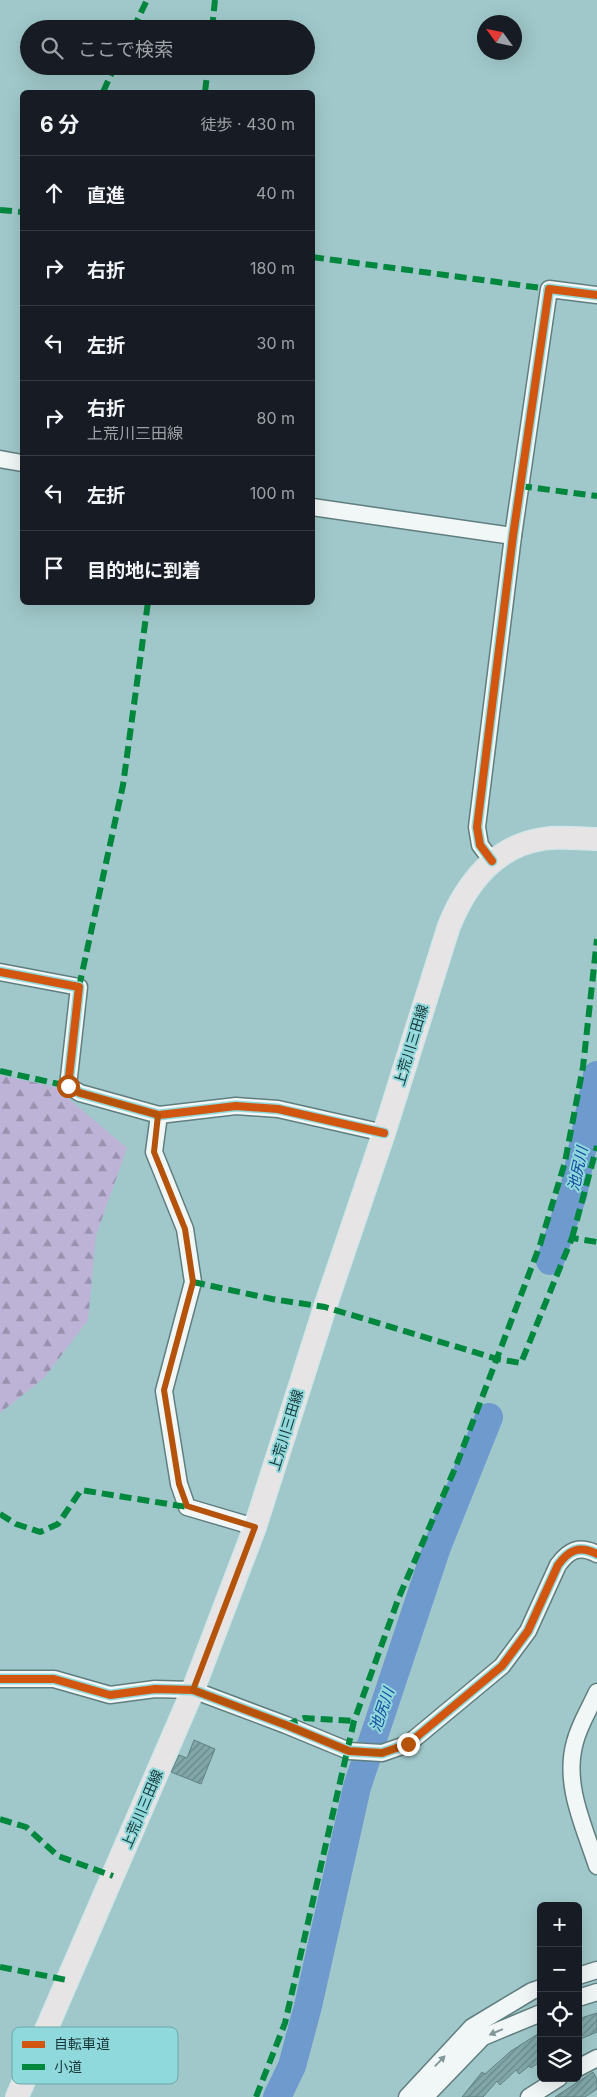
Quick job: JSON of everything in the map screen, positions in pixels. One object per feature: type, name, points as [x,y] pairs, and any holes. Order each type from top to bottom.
[{"type":"main road","name":"上荒川三田線","points":[[46,2027],[193,1690],[255,1527],[324,1307],[384,1132],[448,926],[459,900],[476,877],[492,861],[516,846],[542,839],[597,839]]},
{"type":"main road","name":"上荒川三田線","points":[[16,2097],[22,2084]]},
{"type":"street","points":[[492,861],[480,845],[478,827],[513,536],[549,289],[597,296]]},
{"type":"street","points":[[0,459],[20,462]]},
{"type":"street","points":[[315,507],[513,536]]},
{"type":"street","points":[[0,972],[79,987],[68,1086],[80,1093],[158,1115],[236,1106],[278,1109],[384,1132]]},
{"type":"street","points":[[158,1115],[154,1152],[185,1229],[193,1282],[164,1390],[179,1484],[187,1506],[255,1527]]},
{"type":"street","points":[[0,1679],[54,1679],[110,1695],[155,1689],[193,1690],[349,1751],[382,1753],[408,1744],[502,1666],[528,1631],[558,1565],[571,1550],[581,1549],[597,1554]]},
{"type":"street","points":[[597,1692],[575,1741],[571,1765],[572,1788],[597,1866]]},
{"type":"street","points":[[582,1975],[597,1970]]},
{"type":"street","points":[[407,2097],[472,2027],[537,1989]]},
{"type":"street","points":[[582,1997],[597,1992]]},
{"type":"street","points":[[425,2097],[483,2037],[537,2015]]},
{"type":"street","points":[[582,2066],[597,2058]]},
{"type":"street","points":[[529,2097],[553,2082]]},
{"type":"green space","points":[[0,1075],[55,1087],[127,1148],[96,1235],[88,1320],[44,1378],[0,1413]]},
{"type":"building","points":[[194,1740],[215,1749],[201,1784],[171,1772],[179,1755],[187,1758]]},
{"type":"building","points":[[597,2013],[597,2032],[582,2038],[582,2018]]},
{"type":"building","points":[[537,2035],[537,2064],[531,2068],[529,2066],[519,2074],[516,2070],[500,2085],[497,2081],[483,2097],[462,2097],[482,2072],[485,2074],[511,2051]]},
{"type":"building","points":[[593,2072],[597,2079],[597,2089],[585,2097],[555,2097],[578,2082],[582,2082],[582,2079]]},
{"type":"waterway","name":"池尻川","points":[[550,1261],[573,1195],[597,1075]]},
{"type":"waterway","name":"池尻川","points":[[277,2097],[292,2066],[308,2006],[357,1787],[437,1547],[489,1417]]},
{"type":"marked path","points":[[137,20],[147,0]]},
{"type":"marked path","points":[[213,20],[215,0]]},
{"type":"marked path","points":[[104,90],[111,75]]},
{"type":"marked path","points":[[205,90],[207,75]]},
{"type":"marked path","points":[[0,210],[20,212]]},
{"type":"marked path","points":[[315,257],[549,289]]},
{"type":"marked path","points":[[520,486],[597,496]]},
{"type":"marked path","points":[[79,987],[123,785],[148,605]]},
{"type":"marked path","points":[[256,2097],[285,2023],[354,1721],[399,1597],[456,1466],[540,1245],[565,1162],[583,1067],[597,939]]},
{"type":"marked path","points":[[0,1071],[68,1086]]},
{"type":"marked path","points":[[572,1238],[597,1146]]},
{"type":"marked path","points":[[193,1282],[272,1299],[325,1307],[497,1359],[521,1363],[572,1238],[597,1242]]},
{"type":"marked path","points":[[0,1514],[16,1524],[40,1532],[58,1524],[81,1490],[187,1507]]},
{"type":"marked path","points":[[286,1725],[304,1718],[354,1721]]},
{"type":"marked path","points":[[0,1819],[26,1827],[58,1856],[113,1876]]},
{"type":"marked path","points":[[0,1967],[67,1980]]},
{"type":"cycle path","points":[[492,861],[480,845],[477,827],[513,536],[549,289],[597,295]]},
{"type":"cycle path","points":[[0,972],[79,987],[68,1086],[80,1093],[159,1115],[236,1106],[278,1109],[384,1133]]},
{"type":"cycle path","points":[[0,1679],[54,1679],[110,1695],[155,1689],[193,1690],[349,1751],[382,1753],[408,1744],[502,1666],[528,1631],[558,1565],[566,1556],[575,1550],[591,1551],[597,1554]]},
{"type":"route","points":[[68,1086],[80,1093],[158,1115],[154,1152],[185,1229],[193,1282],[164,1390],[179,1484],[187,1506],[255,1527],[193,1690],[349,1751],[382,1753],[408,1744]]}]
